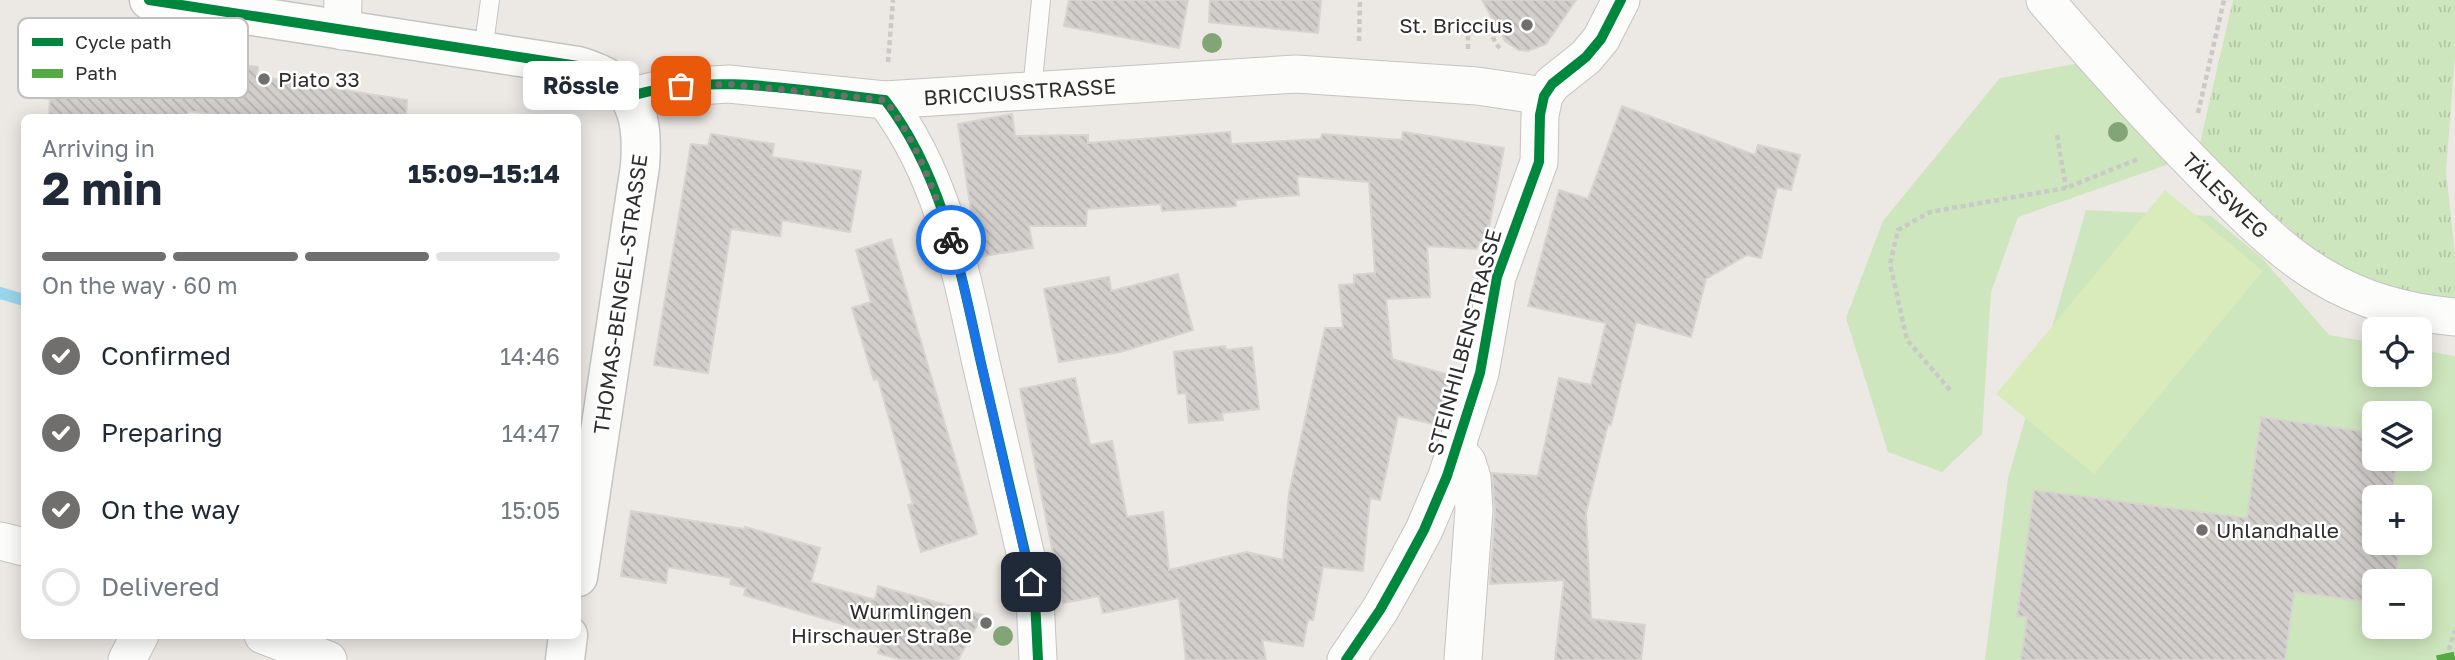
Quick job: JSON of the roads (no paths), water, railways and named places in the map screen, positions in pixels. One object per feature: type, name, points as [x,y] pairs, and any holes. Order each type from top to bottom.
[{"type":"main road","points":[[149,0],[343,15],[483,51],[579,66],[600,72],[618,85],[628,97]]},
{"type":"main road","name":"THOMAS-BENGEL-STRASSE","points":[[581,557],[640,166],[642,128],[637,111],[628,97]]},
{"type":"main road","points":[[565,660],[568,639]]},
{"type":"street","points":[[1544,96],[1552,84],[1586,57],[1601,38],[1621,0]]},
{"type":"street","name":"TÄLESWEG","points":[[2045,0],[2181,151],[2287,253],[2324,278],[2365,297],[2394,307],[2455,317]]},
{"type":"street","name":"BRICCIUSSTRASSE","points":[[628,97],[666,88],[729,84],[885,100],[1296,74],[1476,86],[1544,96]]},
{"type":"street","name":"STEINHILBENSTRASSE","points":[[1346,660],[1380,610],[1424,530],[1456,449],[1479,373],[1497,278],[1539,162],[1540,115],[1544,96]]},
{"type":"street","points":[[885,100],[901,120],[928,174],[957,257],[1035,599],[1038,660]]},
{"type":"street","name":"STEINHILBENSTRASSE","points":[[1456,449],[1467,462],[1472,478],[1474,510],[1463,660]]},
{"type":"street","points":[[0,541],[21,546]]},
{"type":"street","points":[[127,660],[138,639]]},
{"type":"street","points":[[273,639],[328,660]]},
{"type":"lane","points":[[483,51],[490,0]]},
{"type":"lane","points":[[1032,90],[1041,0]]},
{"type":"waterway","points":[[0,293],[21,299]]},
{"type":"place","name":"St. Briccius","points":[[1527,25]]},
{"type":"place","name":"Piato 33","points":[[264,79]]},
{"type":"place","name":"Rössle","points":[[681,86]]},
{"type":"place","name":"Uhlandhalle","points":[[2202,530]]},
{"type":"place","name":"Wurmlingen Hirschauer Straße","points":[[986,623]]}]
